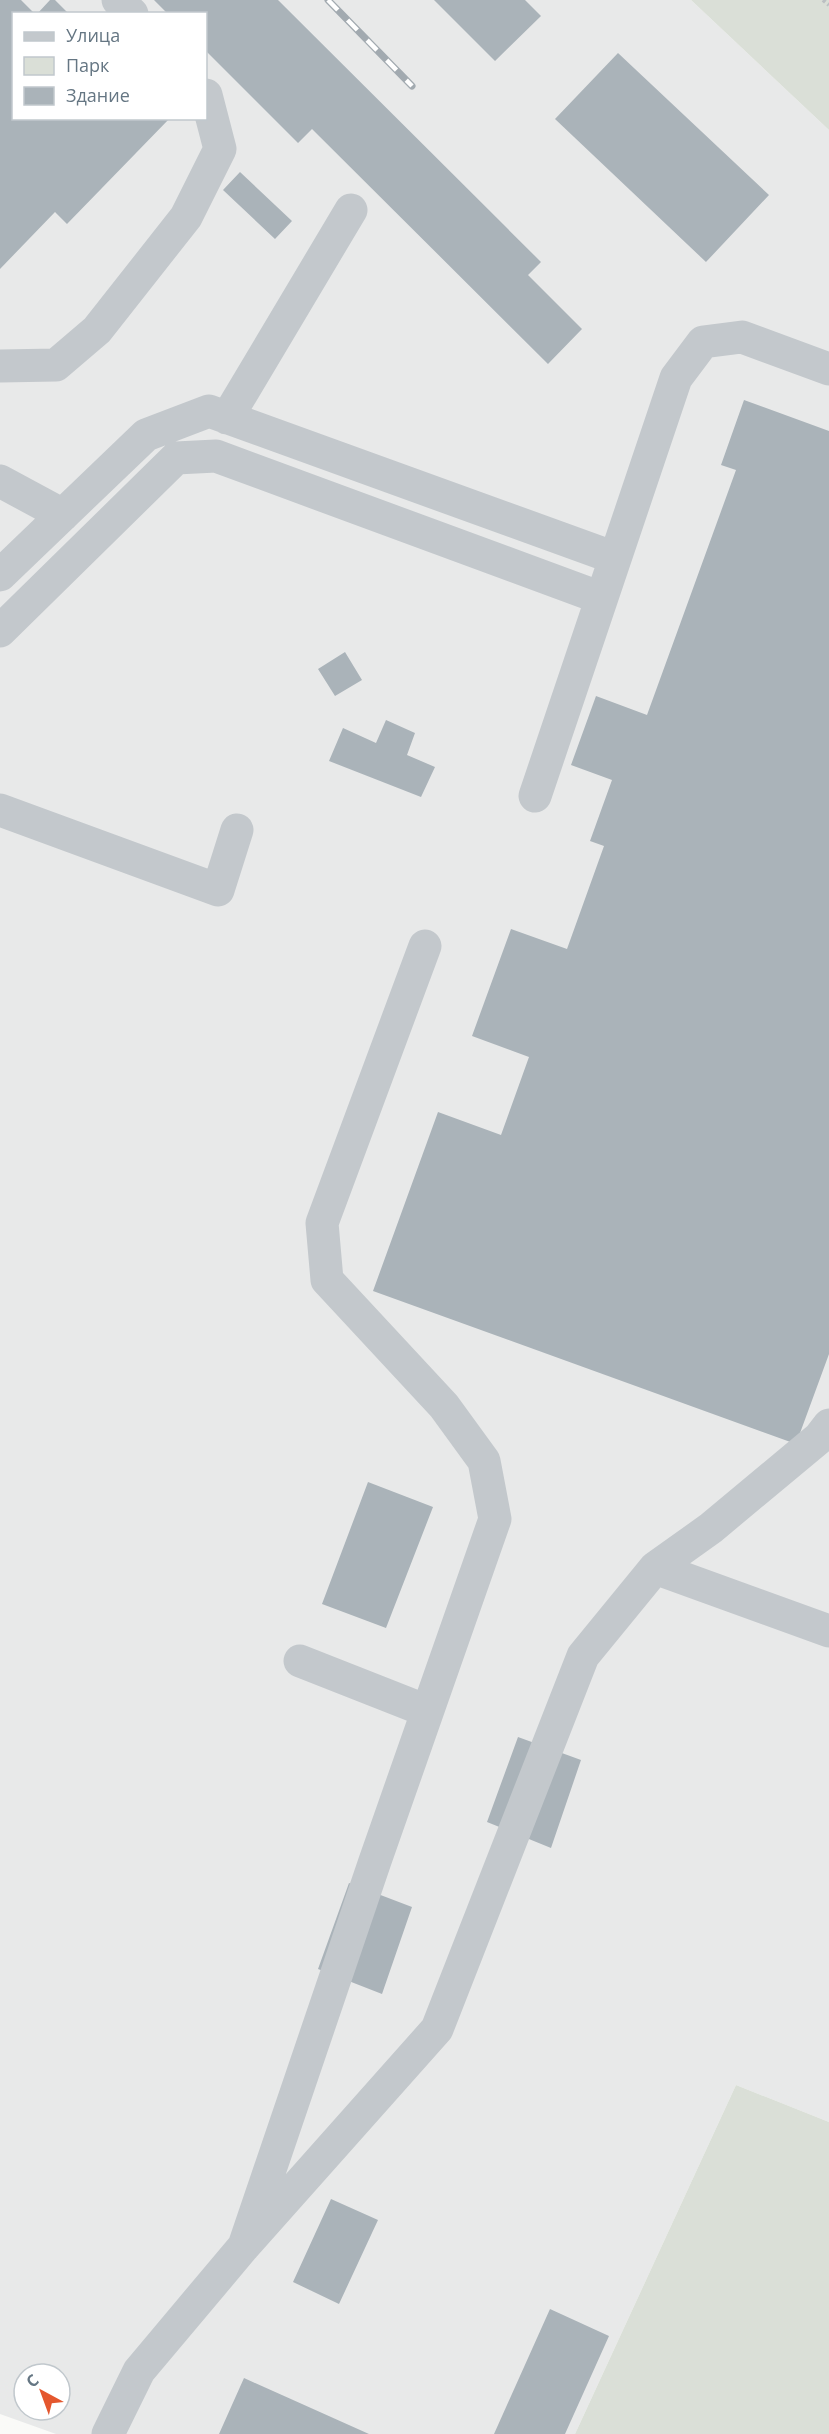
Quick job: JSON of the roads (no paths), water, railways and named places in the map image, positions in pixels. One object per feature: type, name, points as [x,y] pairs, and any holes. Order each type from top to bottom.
[{"type":"lane","points":[[118,0],[130,12]]},
{"type":"lane","points":[[0,366],[56,365],[97,330],[186,217],[220,149],[207,100]]},
{"type":"lane","points":[[227,418],[351,210]]},
{"type":"lane","points":[[535,796],[676,378],[703,342],[742,337],[829,369]]},
{"type":"lane","points":[[0,575],[146,435],[209,411],[615,558]]},
{"type":"lane","points":[[0,631],[176,458],[216,456],[601,598]]},
{"type":"lane","points":[[0,481],[63,515]]},
{"type":"lane","points":[[0,810],[218,890],[237,830]]},
{"type":"lane","points":[[244,2246],[495,1519],[484,1461],[444,1406],[327,1280],[322,1222],[425,946]]},
{"type":"lane","points":[[108,2434],[139,2370],[244,2246],[437,2029],[583,1656],[655,1568],[711,1528],[819,1438],[829,1425]]},
{"type":"lane","points":[[655,1568],[829,1630]]},
{"type":"lane","points":[[300,1661],[427,1711]]},
{"type":"railway","points":[[328,0],[412,86]]}]
